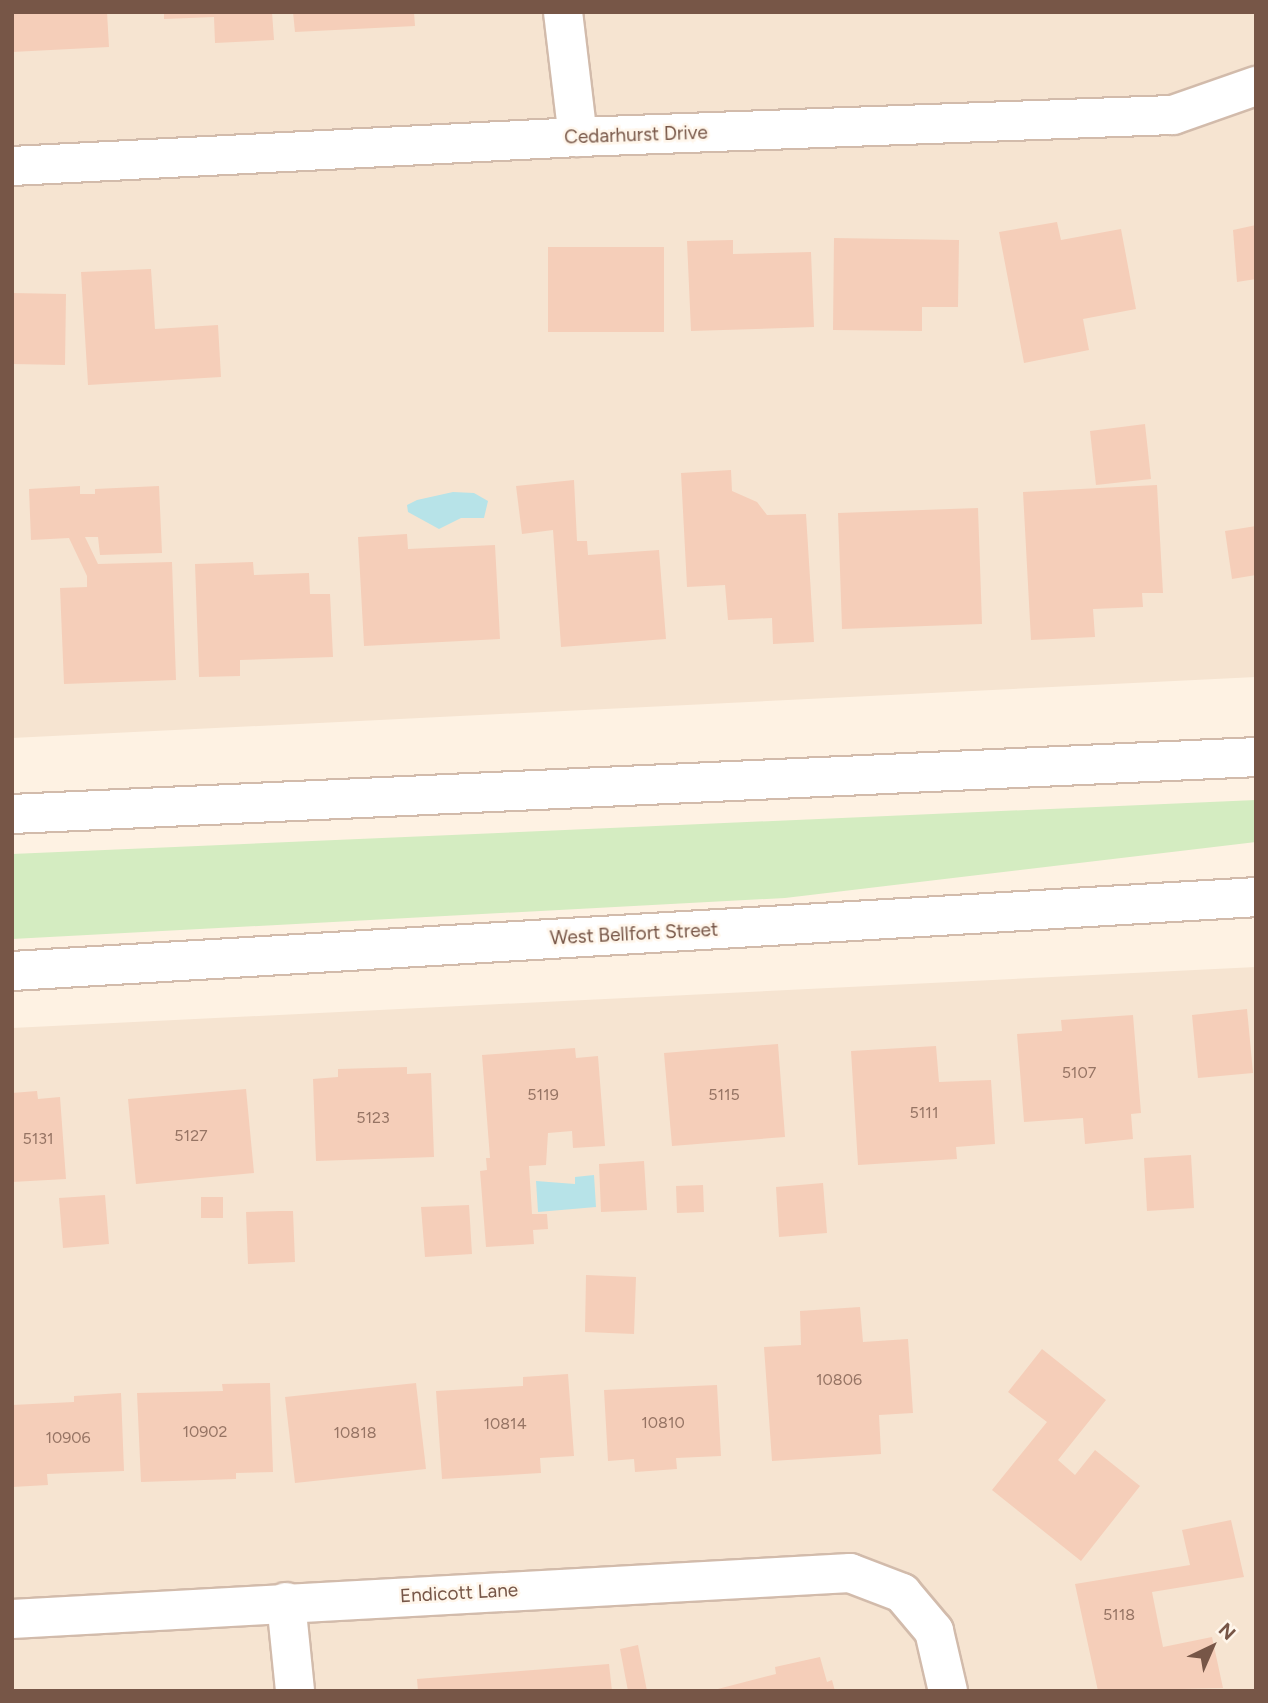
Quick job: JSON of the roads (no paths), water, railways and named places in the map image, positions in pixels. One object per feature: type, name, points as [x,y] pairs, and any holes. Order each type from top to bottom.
[{"type":"street","points":[[563,12],[578,137]]},
{"type":"street","name":"Cedarhurst Drive","points":[[12,166],[578,137],[1173,115],[1256,86]]},
{"type":"street","points":[[12,814],[1256,757]]},
{"type":"street","name":"West Bellfort Street","points":[[12,971],[1256,897]]},
{"type":"street","name":"Endicott Lane","points":[[12,1619],[850,1573],[902,1593],[934,1631],[948,1691]]},
{"type":"street","points":[[286,1602],[295,1691]]},
{"type":"water","points":[[453,492],[474,493],[488,501],[484,518],[461,518],[439,529],[408,512],[407,505],[417,500]]},
{"type":"water","points":[[594,1175],[596,1207],[538,1212],[536,1181],[575,1184],[575,1177]]}]
